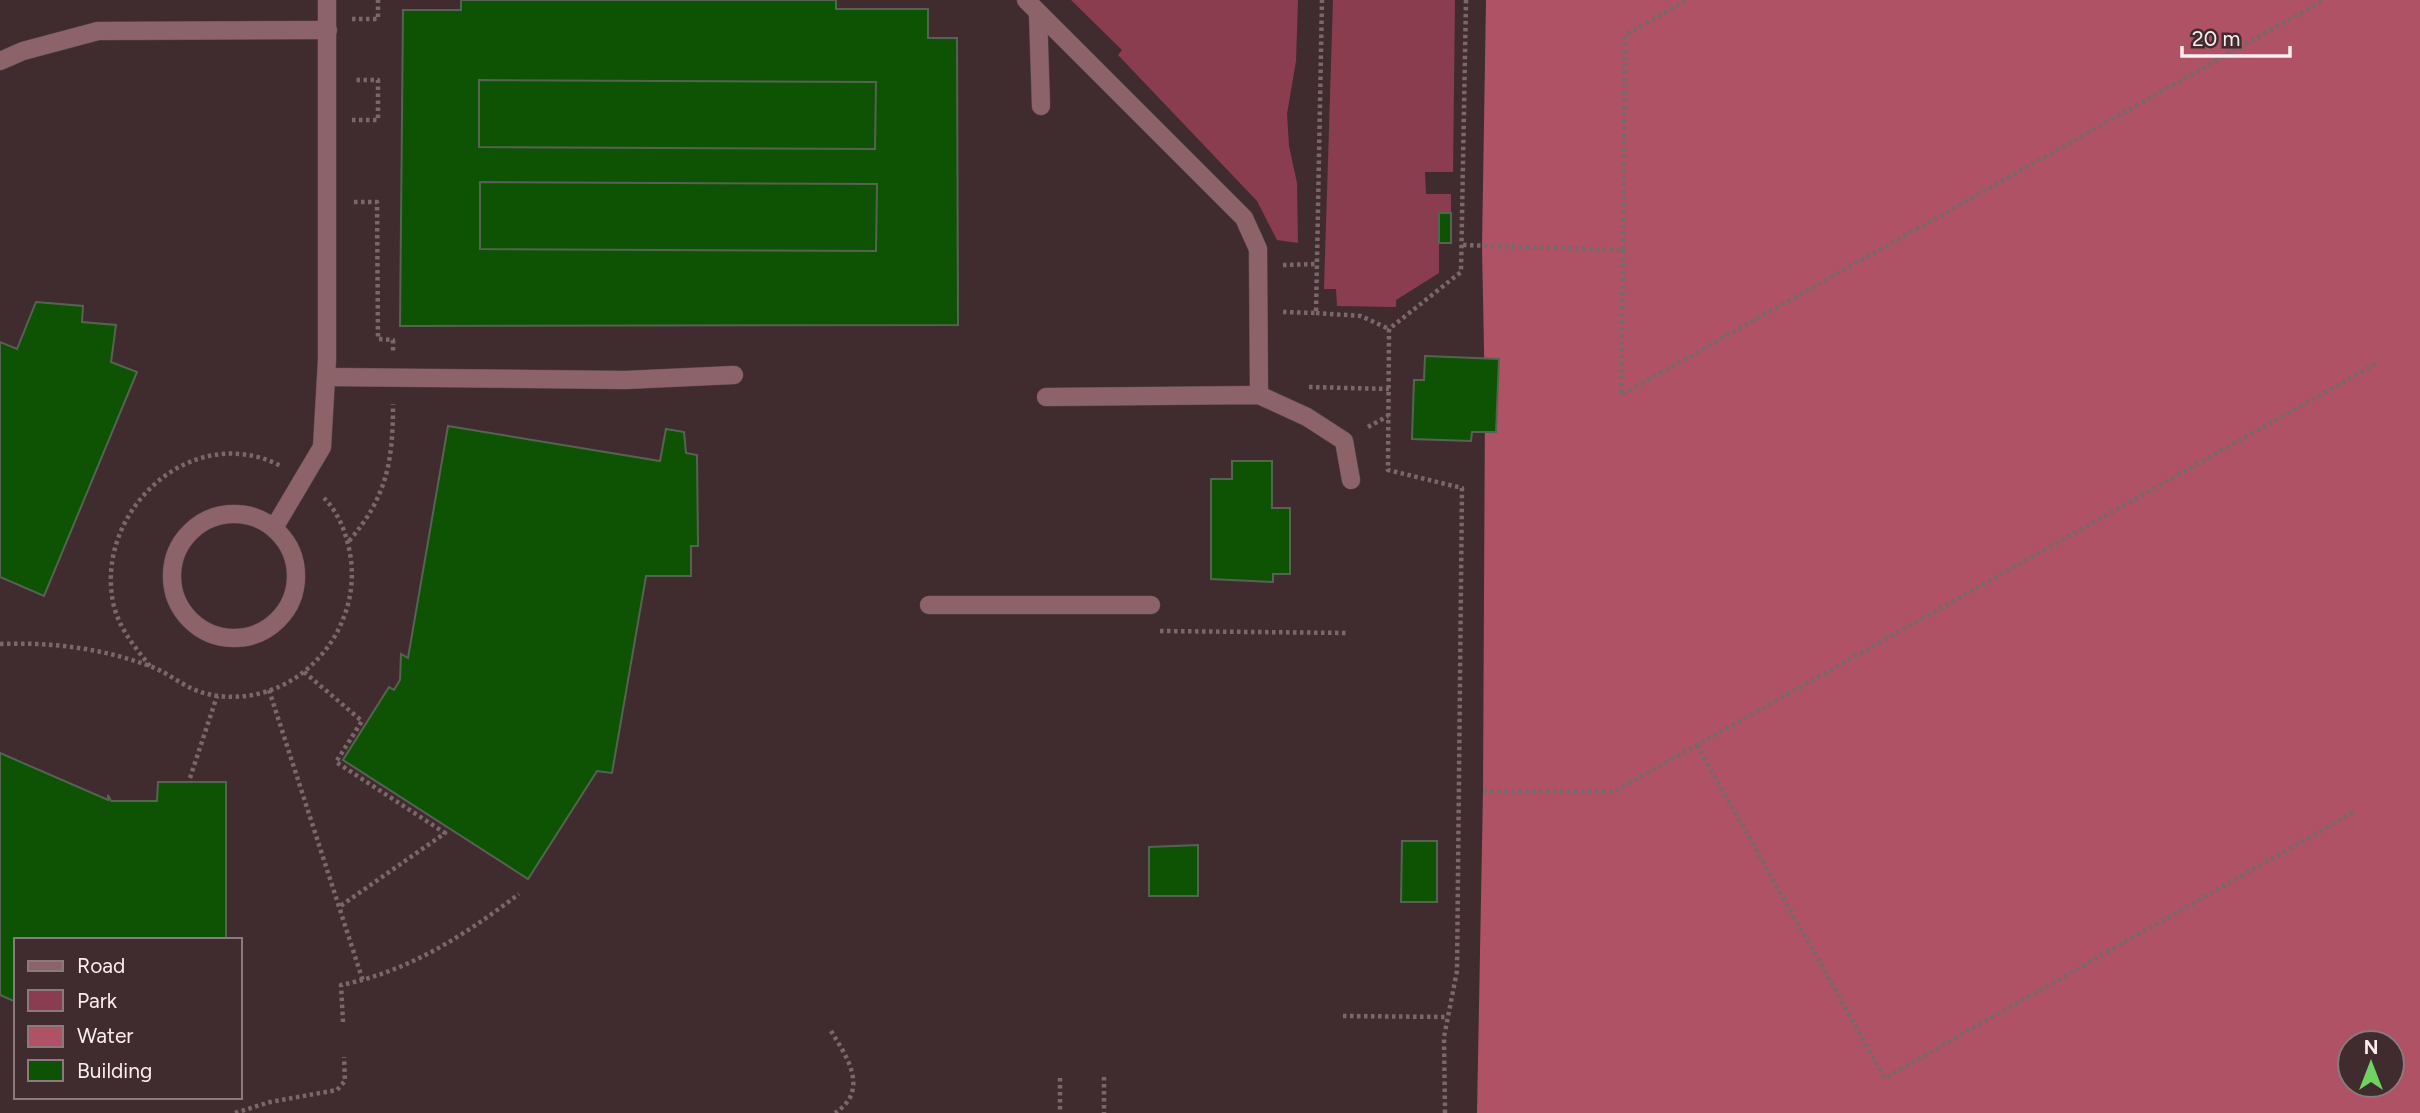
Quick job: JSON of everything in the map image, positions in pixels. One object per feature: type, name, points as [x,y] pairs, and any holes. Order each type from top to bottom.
[{"type":"lane","points":[[274,528],[322,447],[327,377],[327,0]]},
{"type":"lane","points":[[1032,6],[1041,106]]},
{"type":"lane","points":[[1032,6],[1244,218],[1258,249],[1258,395]]},
{"type":"lane","points":[[0,61],[98,31],[328,30]]},
{"type":"lane","points":[[327,377],[625,380],[734,375]]},
{"type":"lane","points":[[1046,397],[1258,395],[1307,417],[1344,441],[1351,480]]},
{"type":"lane","points":[[234,514],[255,517],[274,528],[288,544],[296,565],[296,587],[289,607],[275,624],[256,635],[235,639],[215,637],[198,628],[183,614],[174,597],[172,568],[182,540],[196,526],[214,517],[234,514]]},
{"type":"lane","points":[[929,605],[1151,605]]},
{"type":"path","points":[[351,31],[351,19],[377,19],[378,0]]},
{"type":"path","points":[[1316,313],[1322,0]]},
{"type":"path","points":[[1389,329],[1461,272],[1466,0]]},
{"type":"path","points":[[1687,0],[1625,34],[1621,395],[2324,0]]},
{"type":"path","points":[[351,68],[351,80],[378,80],[377,120],[352,120],[352,133]]},
{"type":"path","points":[[349,541],[379,500],[390,468],[393,377],[393,340],[379,339],[377,202],[352,202],[352,192]]},
{"type":"path","points":[[1463,245],[1622,250]]},
{"type":"path","points":[[1282,323],[1282,312],[1316,313],[1361,316],[1389,329]]},
{"type":"path","points":[[1389,329],[1388,470],[1462,488],[1457,971],[1444,1037],[1445,1113]]},
{"type":"path","points":[[1483,790],[1615,790],[2379,362]]},
{"type":"path","points":[[1298,387],[1389,389]]},
{"type":"path","points":[[0,644],[62,645],[150,666],[183,687],[217,696],[269,690],[304,672],[326,652],[346,619],[354,580],[349,541],[332,506],[304,478],[272,461],[235,454],[199,459],[165,474],[138,499],[118,530],[110,566],[113,603],[127,637],[150,666]]},
{"type":"path","points":[[1151,631],[1348,633]]},
{"type":"path","points":[[304,672],[362,721],[336,762],[445,833],[339,907]]},
{"type":"path","points":[[269,690],[363,981]]},
{"type":"path","points":[[191,778],[217,696]]},
{"type":"path","points":[[1697,745],[1885,1078],[2354,812]]},
{"type":"path","points":[[342,1022],[341,985],[363,981],[401,968],[431,954],[519,894]]},
{"type":"path","points":[[1343,1016],[1448,1017]]},
{"type":"path","points":[[831,1031],[854,1072],[848,1102],[835,1113]]},
{"type":"path","points":[[234,1113],[270,1102],[337,1090],[345,1081],[344,1057]]},
{"type":"path","points":[[1104,1077],[1104,1113]]},
{"type":"path","points":[[1060,1078],[1060,1113]]},
{"type":"green space","points":[[1071,0],[1298,0],[1296,61],[1287,114],[1289,146],[1297,183],[1298,243],[1277,240],[1257,201],[1118,55],[1122,50]]},
{"type":"green space","points":[[1333,0],[1455,0],[1453,172],[1425,172],[1426,194],[1451,194],[1451,213],[1439,213],[1439,273],[1396,300],[1396,307],[1337,306],[1336,289],[1324,289]]},
{"type":"water","points":[[1486,0],[2420,0],[2420,1113],[1477,1113],[1483,791],[1485,401],[1482,246]]},
{"type":"building","points":[[461,0],[836,0],[836,9],[928,9],[928,38],[957,38],[958,325],[400,326],[403,10],[461,10]]},
{"type":"building","points":[[479,80],[876,82],[875,149],[479,147]]},
{"type":"building","points":[[480,182],[877,184],[876,251],[480,249]]},
{"type":"building","points":[[1439,213],[1451,213],[1451,243],[1439,243]]},
{"type":"building","points":[[36,302],[83,306],[82,322],[116,325],[111,362],[137,372],[44,596],[0,577],[0,342],[17,349]]},
{"type":"building","points":[[1425,356],[1499,359],[1496,432],[1472,432],[1471,441],[1412,439],[1414,380],[1424,380]]},
{"type":"building","points":[[448,426],[660,461],[666,429],[684,432],[686,453],[697,455],[698,546],[691,546],[691,576],[646,576],[612,773],[597,771],[528,879],[343,760],[389,687],[394,690],[400,680],[401,654],[408,658]]},
{"type":"building","points":[[1232,461],[1272,461],[1272,508],[1290,508],[1290,574],[1273,574],[1273,582],[1211,579],[1211,479],[1232,479]]},
{"type":"building","points":[[0,753],[108,800],[108,795],[111,801],[157,801],[158,782],[226,782],[226,938],[14,938],[14,1001],[0,995]]},
{"type":"building","points":[[1402,841],[1437,841],[1437,902],[1401,902]]},
{"type":"building","points":[[1198,845],[1198,896],[1149,896],[1149,847]]}]
